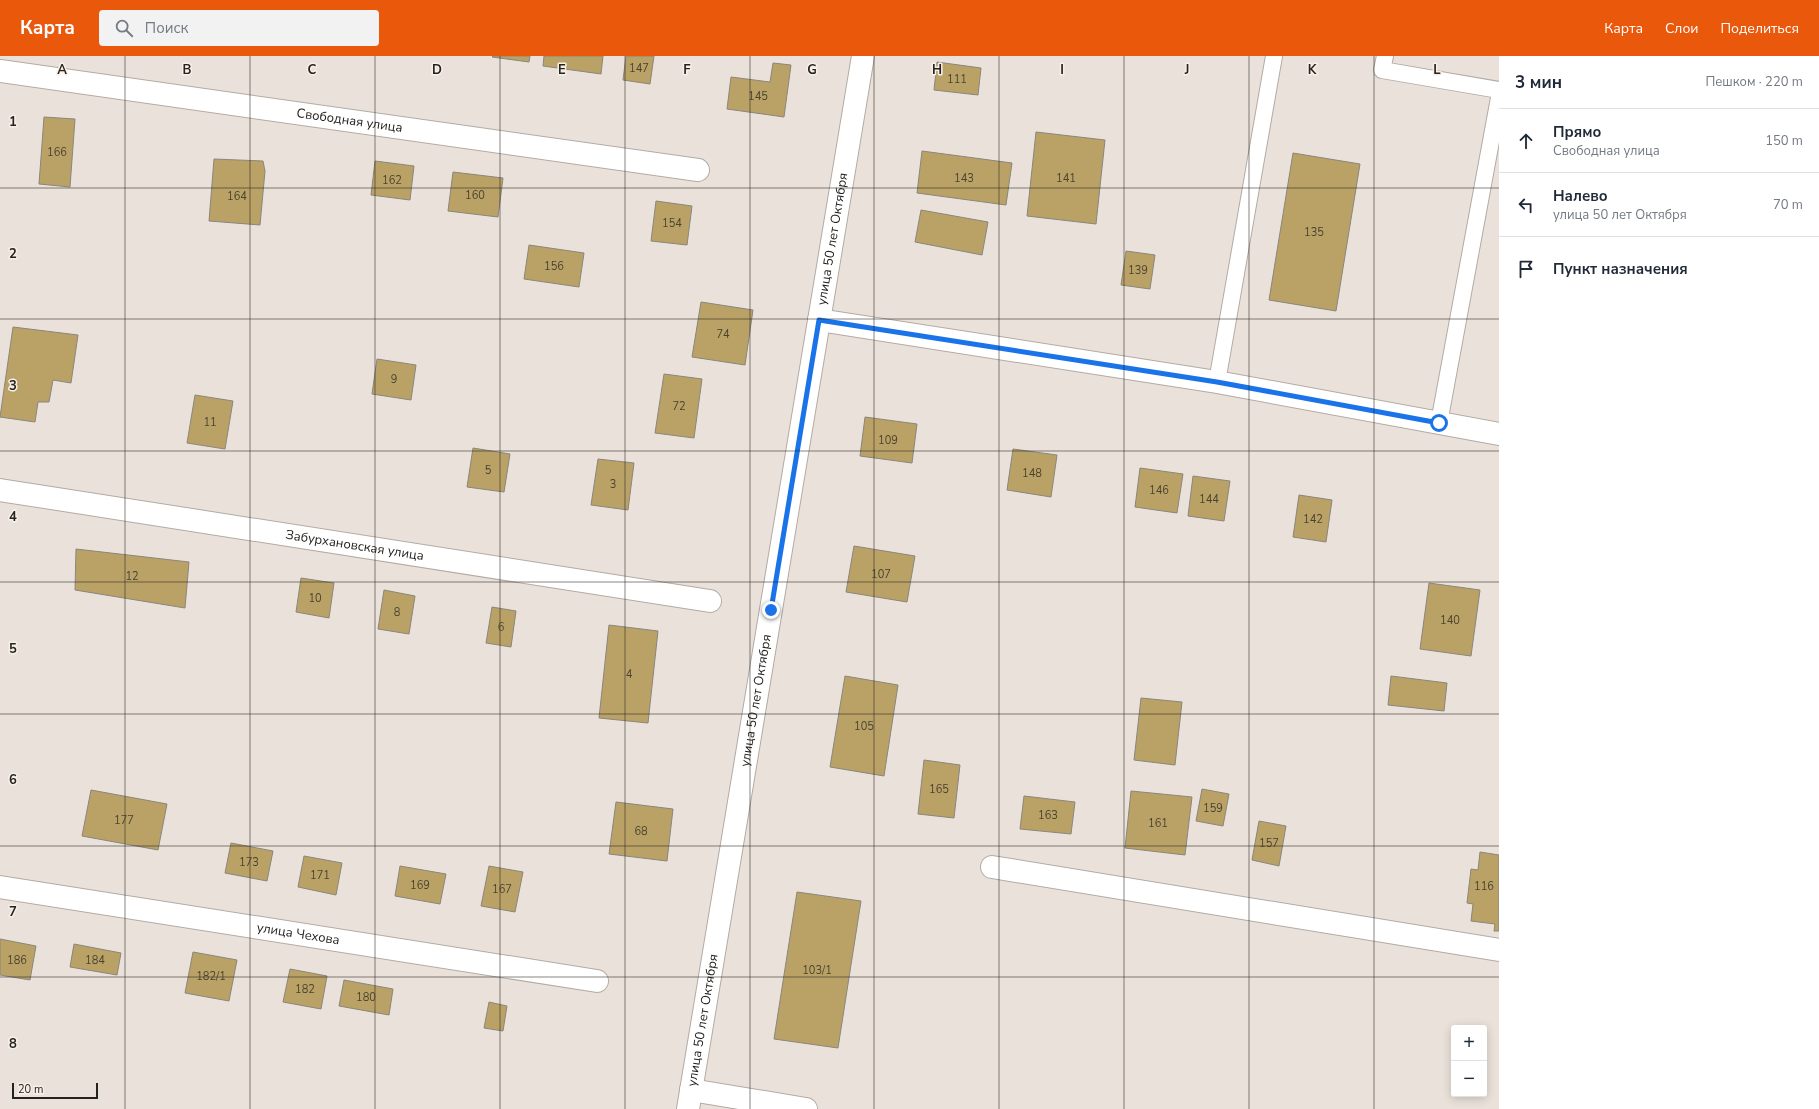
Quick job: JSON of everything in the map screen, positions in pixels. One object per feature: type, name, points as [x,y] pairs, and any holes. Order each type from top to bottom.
[{"type":"street","name":"улица 50 лет Октября","points":[[690,1100],[863,56]]},
{"type":"street","name":"Свободная улица","points":[[0,70],[698,170]]},
{"type":"street","points":[[819,320],[1217,382],[1499,434]]},
{"type":"street","name":"Забурхановская улица","points":[[0,490],[710,601]]},
{"type":"street","points":[[992,867],[1499,950]]},
{"type":"street","name":"улица Чехова","points":[[0,887],[598,981]]},
{"type":"street","points":[[690,1100],[806,1109]]},
{"type":"lane","points":[[1217,382],[1274,56]]},
{"type":"lane","points":[[1384,56],[1382,70],[1499,90]]},
{"type":"lane","points":[[1439,423],[1499,98]]},
{"type":"building","points":[[530,56],[529,62],[492,57]]},
{"type":"building","points":[[544,56],[603,56],[601,74],[543,66]]},
{"type":"building","points":[[626,56],[654,56],[650,84],[623,80]]},
{"type":"building","points":[[937,62],[981,68],[978,95],[934,90]]},
{"type":"building","points":[[773,63],[791,65],[784,117],[727,109],[731,77],[770,82]]},
{"type":"building","points":[[44,117],[75,119],[70,187],[39,184]]},
{"type":"building","points":[[1036,132],[1105,140],[1096,224],[1027,216]]},
{"type":"building","points":[[922,151],[1012,163],[1006,205],[917,193]]},
{"type":"building","points":[[1293,153],[1360,164],[1336,311],[1269,300]]},
{"type":"building","points":[[214,159],[263,161],[265,171],[260,225],[209,221]]},
{"type":"building","points":[[375,161],[414,166],[410,200],[371,195]]},
{"type":"building","points":[[453,172],[503,178],[498,217],[448,211]]},
{"type":"building","points":[[656,201],[692,206],[687,245],[651,241]]},
{"type":"building","points":[[921,210],[988,222],[982,255],[915,242]]},
{"type":"building","points":[[529,245],[584,253],[579,287],[524,279]]},
{"type":"building","points":[[1126,251],[1155,255],[1150,289],[1121,285]]},
{"type":"building","points":[[701,302],[753,310],[745,365],[692,357]]},
{"type":"building","points":[[13,327],[78,335],[71,383],[53,380],[49,402],[38,402],[35,422],[0,417]]},
{"type":"building","points":[[377,359],[416,365],[411,400],[372,394]]},
{"type":"building","points":[[664,374],[702,379],[694,438],[655,433]]},
{"type":"building","points":[[195,395],[233,401],[225,449],[187,443]]},
{"type":"building","points":[[865,417],[917,424],[912,463],[860,456]]},
{"type":"building","points":[[473,448],[510,454],[504,492],[467,487]]},
{"type":"building","points":[[1013,449],[1057,455],[1051,497],[1007,490]]},
{"type":"building","points":[[598,459],[634,463],[628,510],[591,505]]},
{"type":"building","points":[[1140,468],[1183,474],[1177,513],[1135,507]]},
{"type":"building","points":[[1193,476],[1230,481],[1224,521],[1188,516]]},
{"type":"building","points":[[1299,495],[1332,500],[1326,542],[1293,537]]},
{"type":"building","points":[[854,546],[915,556],[907,602],[846,592]]},
{"type":"building","points":[[76,549],[189,562],[185,608],[75,590]]},
{"type":"building","points":[[301,578],[334,583],[329,618],[296,612]]},
{"type":"building","points":[[1429,583],[1480,590],[1471,656],[1420,649]]},
{"type":"building","points":[[384,590],[415,596],[409,634],[378,629]]},
{"type":"building","points":[[492,607],[516,611],[511,647],[486,643]]},
{"type":"building","points":[[609,625],[658,631],[648,723],[599,718]]},
{"type":"building","points":[[845,676],[898,685],[884,776],[830,767]]},
{"type":"building","points":[[1391,676],[1447,683],[1444,711],[1388,705]]},
{"type":"building","points":[[1141,698],[1182,702],[1175,765],[1134,760]]},
{"type":"building","points":[[924,760],[960,765],[954,818],[918,814]]},
{"type":"building","points":[[1202,789],[1229,794],[1223,826],[1196,821]]},
{"type":"building","points":[[91,790],[167,804],[158,850],[82,836]]},
{"type":"building","points":[[1131,791],[1192,797],[1185,855],[1125,848]]},
{"type":"building","points":[[1024,796],[1075,802],[1071,834],[1020,829]]},
{"type":"building","points":[[616,802],[673,809],[667,861],[609,854]]},
{"type":"building","points":[[1259,821],[1286,826],[1279,866],[1252,860]]},
{"type":"building","points":[[231,843],[273,851],[267,881],[225,873]]},
{"type":"building","points":[[1480,852],[1499,855],[1499,931],[1494,931],[1495,924],[1471,921],[1473,904],[1467,903],[1471,869],[1478,870]]},
{"type":"building","points":[[304,856],[342,863],[336,895],[298,887]]},
{"type":"building","points":[[400,866],[446,874],[440,904],[395,896]]},
{"type":"building","points":[[489,866],[523,872],[515,912],[481,906]]},
{"type":"building","points":[[797,892],[861,901],[838,1048],[774,1039]]},
{"type":"building","points":[[0,939],[36,946],[30,980],[0,975]]},
{"type":"building","points":[[74,944],[121,953],[117,975],[70,967]]},
{"type":"building","points":[[193,952],[237,960],[229,1001],[185,993]]},
{"type":"building","points":[[290,969],[327,976],[321,1009],[283,1002]]},
{"type":"building","points":[[344,980],[393,989],[389,1015],[339,1006]]},
{"type":"building","points":[[489,1002],[507,1006],[503,1031],[484,1028]]},
{"type":"route","points":[[771,610],[819,320],[1217,382],[1439,423]]}]
